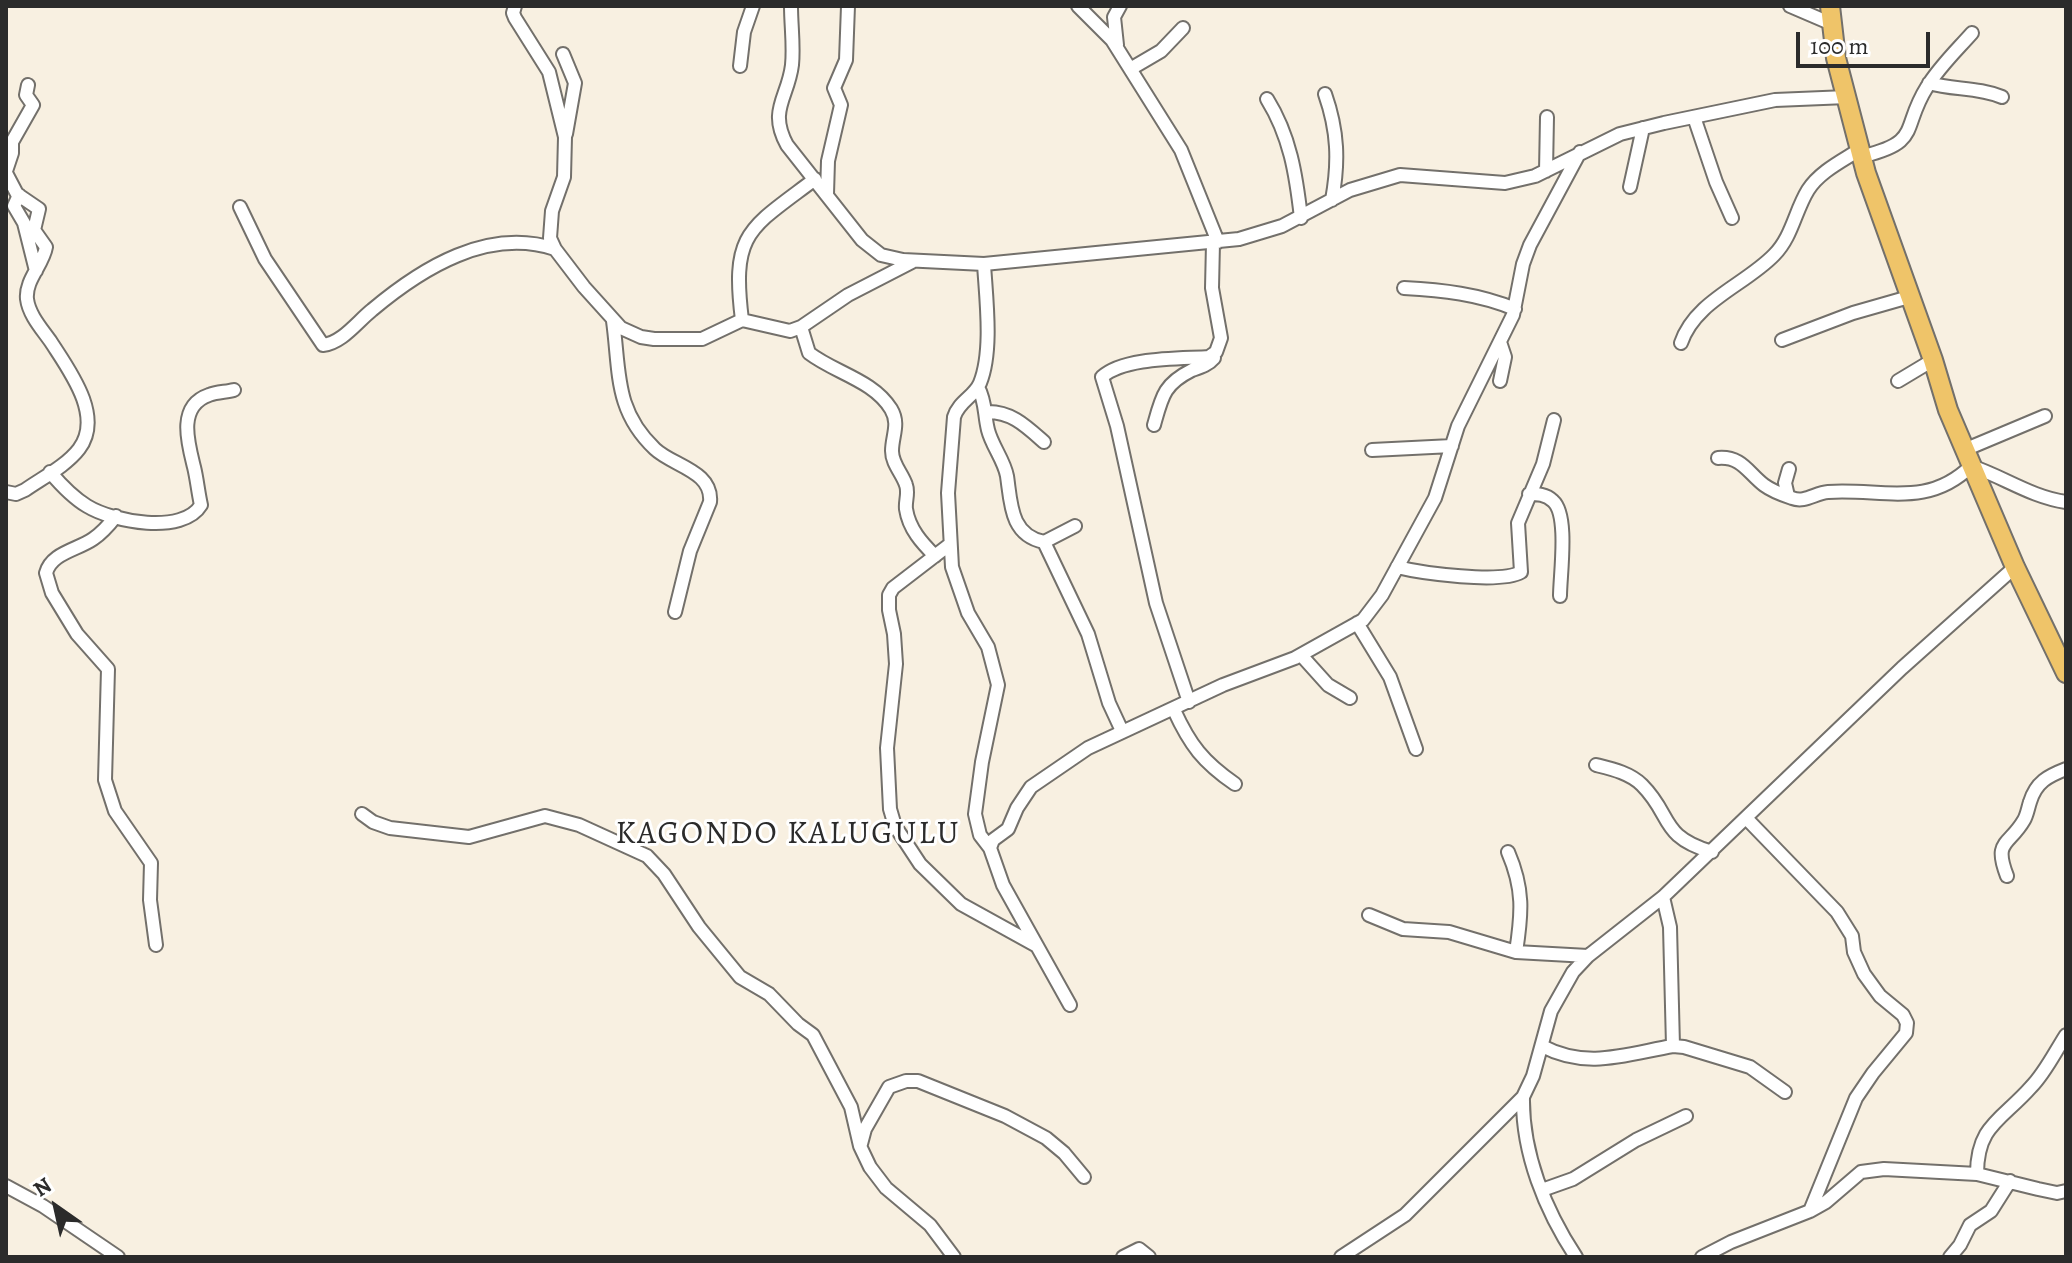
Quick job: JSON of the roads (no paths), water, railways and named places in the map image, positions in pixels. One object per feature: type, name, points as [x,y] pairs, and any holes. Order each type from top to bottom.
[{"type":"highway","points":[[1831,15],[1836,58],[1875,201],[1948,410],[2015,567],[2066,673]]},
{"type":"street","points":[[515,6],[515,18],[549,72],[565,137]]},
{"type":"street","points":[[740,66],[744,32],[753,6]]},
{"type":"street","points":[[791,6],[792,61],[778,111],[779,131],[862,240],[881,255],[913,261],[984,264],[1169,244],[1216,243],[1257,235],[1301,218],[1350,190],[1400,175],[1505,183],[1535,176],[1606,140],[1643,128],[1775,100],[1847,97]]},
{"type":"street","points":[[827,194],[828,161],[841,105],[834,88],[847,53],[848,6]]},
{"type":"street","points":[[1078,6],[1132,68],[1188,164],[1216,243],[1212,288],[1221,338],[1209,363],[1181,376],[1165,390],[1154,425]]},
{"type":"street","points":[[1117,48],[1114,17],[1120,6]]},
{"type":"street","points":[[1790,6],[1831,15]]},
{"type":"street","points":[[1132,68],[1161,51],[1183,28]]},
{"type":"street","points":[[1681,343],[1692,320],[1774,256],[1816,179],[1862,152],[1884,151],[1905,138],[1929,83],[1972,33]]},
{"type":"street","points":[[563,54],[575,83],[565,137],[564,177],[549,226],[555,249],[613,321],[641,337],[686,339],[711,336],[742,320],[790,331],[801,327],[834,303],[913,261]]},
{"type":"street","points":[[1929,83],[1964,87],[2002,97]]},
{"type":"street","points":[[6,492],[16,494],[25,490],[50,472],[79,448],[89,424],[79,391],[29,306],[28,290],[46,247],[34,230],[39,209],[19,195],[6,172],[12,142],[33,105],[26,95],[28,85]]},
{"type":"street","points":[[1325,94],[1336,131],[1337,174],[1332,200]]},
{"type":"street","points":[[1267,99],[1292,152],[1301,218]]},
{"type":"street","points":[[1546,171],[1547,117]]},
{"type":"street","points":[[1694,117],[1732,218]]},
{"type":"street","points":[[1630,187],[1643,128]]},
{"type":"street","points":[[990,848],[993,840],[1008,829],[1031,787],[1088,748],[1223,685],[1301,655],[1363,620],[1382,595],[1435,498],[1470,400],[1515,309],[1523,264],[1530,245],[1580,152]]},
{"type":"street","points":[[742,320],[737,274],[746,235],[815,179]]},
{"type":"street","points":[[19,195],[14,206],[24,223],[36,271]]},
{"type":"street","points":[[240,207],[265,259],[323,345],[348,332],[372,310],[430,268],[461,253],[528,241],[555,249]]},
{"type":"street","points":[[984,264],[986,344],[978,387],[988,430],[1007,478],[1011,509],[1029,536],[1044,542],[1088,634],[1109,703],[1122,731]]},
{"type":"street","points":[[1404,288],[1461,293],[1515,309]]},
{"type":"street","points":[[1782,340],[1853,313],[1909,297]]},
{"type":"street","points":[[613,321],[622,399],[628,413],[656,449],[696,474],[711,494],[690,551],[675,612]]},
{"type":"street","points":[[801,327],[809,353],[863,384],[891,409],[896,426],[892,452],[907,488],[906,509],[917,536],[935,556]]},
{"type":"street","points":[[1500,342],[1505,357],[1500,381]]},
{"type":"street","points":[[1189,702],[1156,603],[1117,426],[1102,377],[1137,364],[1209,357],[1216,352]]},
{"type":"street","points":[[1898,381],[1933,360]]},
{"type":"street","points":[[978,387],[957,407],[954,417],[948,493],[952,567],[964,602],[988,647],[998,685],[975,814],[980,835],[990,848],[1003,885],[1070,1005]]},
{"type":"street","points":[[50,472],[69,493],[89,508],[156,523],[186,517],[201,505],[186,427],[189,413],[207,395],[234,390]]},
{"type":"street","points":[[986,412],[1008,414],[1044,442]]},
{"type":"street","points":[[1718,458],[1735,460],[1748,467],[1765,486],[1803,500],[1826,492],[1920,493],[1959,478],[1967,458],[2045,416]]},
{"type":"street","points":[[1397,567],[1426,575],[1516,575],[1521,572],[1518,523],[1543,464],[1554,420]]},
{"type":"street","points":[[1372,450],[1452,446]]},
{"type":"street","points":[[1967,458],[2036,496],[2066,502]]},
{"type":"street","points":[[1788,496],[1785,477],[1789,469]]},
{"type":"street","points":[[1529,494],[1550,499],[1560,513],[1560,596]]},
{"type":"street","points":[[116,516],[94,538],[52,561],[46,573],[52,593],[77,634],[108,669],[107,793],[125,828],[151,863],[150,900],[156,945]]},
{"type":"street","points":[[1044,542],[1075,526]]},
{"type":"street","points":[[949,545],[893,588],[889,595],[896,654],[887,729],[890,809],[895,826],[940,885],[961,904],[1041,949]]},
{"type":"street","points":[[1576,1257],[1559,1229],[1525,1142],[1523,1097],[1551,1011],[1573,972],[1588,956],[1663,897],[1902,668],[2015,567]]},
{"type":"street","points":[[1357,623],[1390,677],[1416,749]]},
{"type":"street","points":[[1301,655],[1328,685],[1350,698]]},
{"type":"street","points":[[1174,710],[1193,748],[1217,772],[1235,784]]},
{"type":"street","points":[[1596,765],[1627,775],[1641,785],[1665,822],[1680,838],[1712,852]]},
{"type":"street","points":[[2007,876],[2001,861],[2003,844],[2024,821],[2030,800],[2041,780],[2066,769]]},
{"type":"street","points":[[362,814],[390,828],[469,837],[545,816],[579,825],[647,856],[664,874],[699,927],[740,977],[769,994],[813,1035],[851,1107],[860,1146],[878,1179],[930,1225],[954,1257]]},
{"type":"street","points":[[1747,819],[1837,912],[1852,936],[1854,952],[1864,974],[1880,996],[1903,1015],[1907,1023],[1906,1033],[1856,1098],[1810,1211]]},
{"type":"street","points":[[1508,852],[1521,892],[1521,922],[1516,952]]},
{"type":"street","points":[[1663,897],[1671,938],[1673,1046]]},
{"type":"street","points":[[1369,915],[1403,929],[1449,932],[1516,952],[1588,956]]},
{"type":"street","points":[[1977,1174],[1977,1154],[1983,1136],[2031,1088],[2066,1035]]},
{"type":"street","points":[[1542,1046],[1567,1057],[1594,1060],[1673,1046],[1684,1047],[1750,1067],[1785,1092]]},
{"type":"street","points":[[860,1146],[865,1129],[889,1087],[906,1081],[918,1081],[1038,1132],[1064,1153],[1084,1177]]},
{"type":"street","points":[[1341,1257],[1405,1215],[1523,1097]]},
{"type":"street","points":[[1542,1190],[1573,1179],[1625,1146],[1686,1116]]},
{"type":"street","points":[[1702,1257],[1731,1242],[1810,1211],[1826,1202],[1861,1172],[1884,1169],[1977,1174],[2057,1193],[2066,1191]]},
{"type":"street","points":[[1950,1257],[1970,1225],[1991,1211],[2010,1181]]},
{"type":"street","points":[[6,1186],[43,1206],[118,1257]]},
{"type":"street","points":[[1123,1257],[1139,1249],[1149,1257]]},
{"type":"district","name":"KAGONDO KALUGULU","points":[[788,835]]}]
